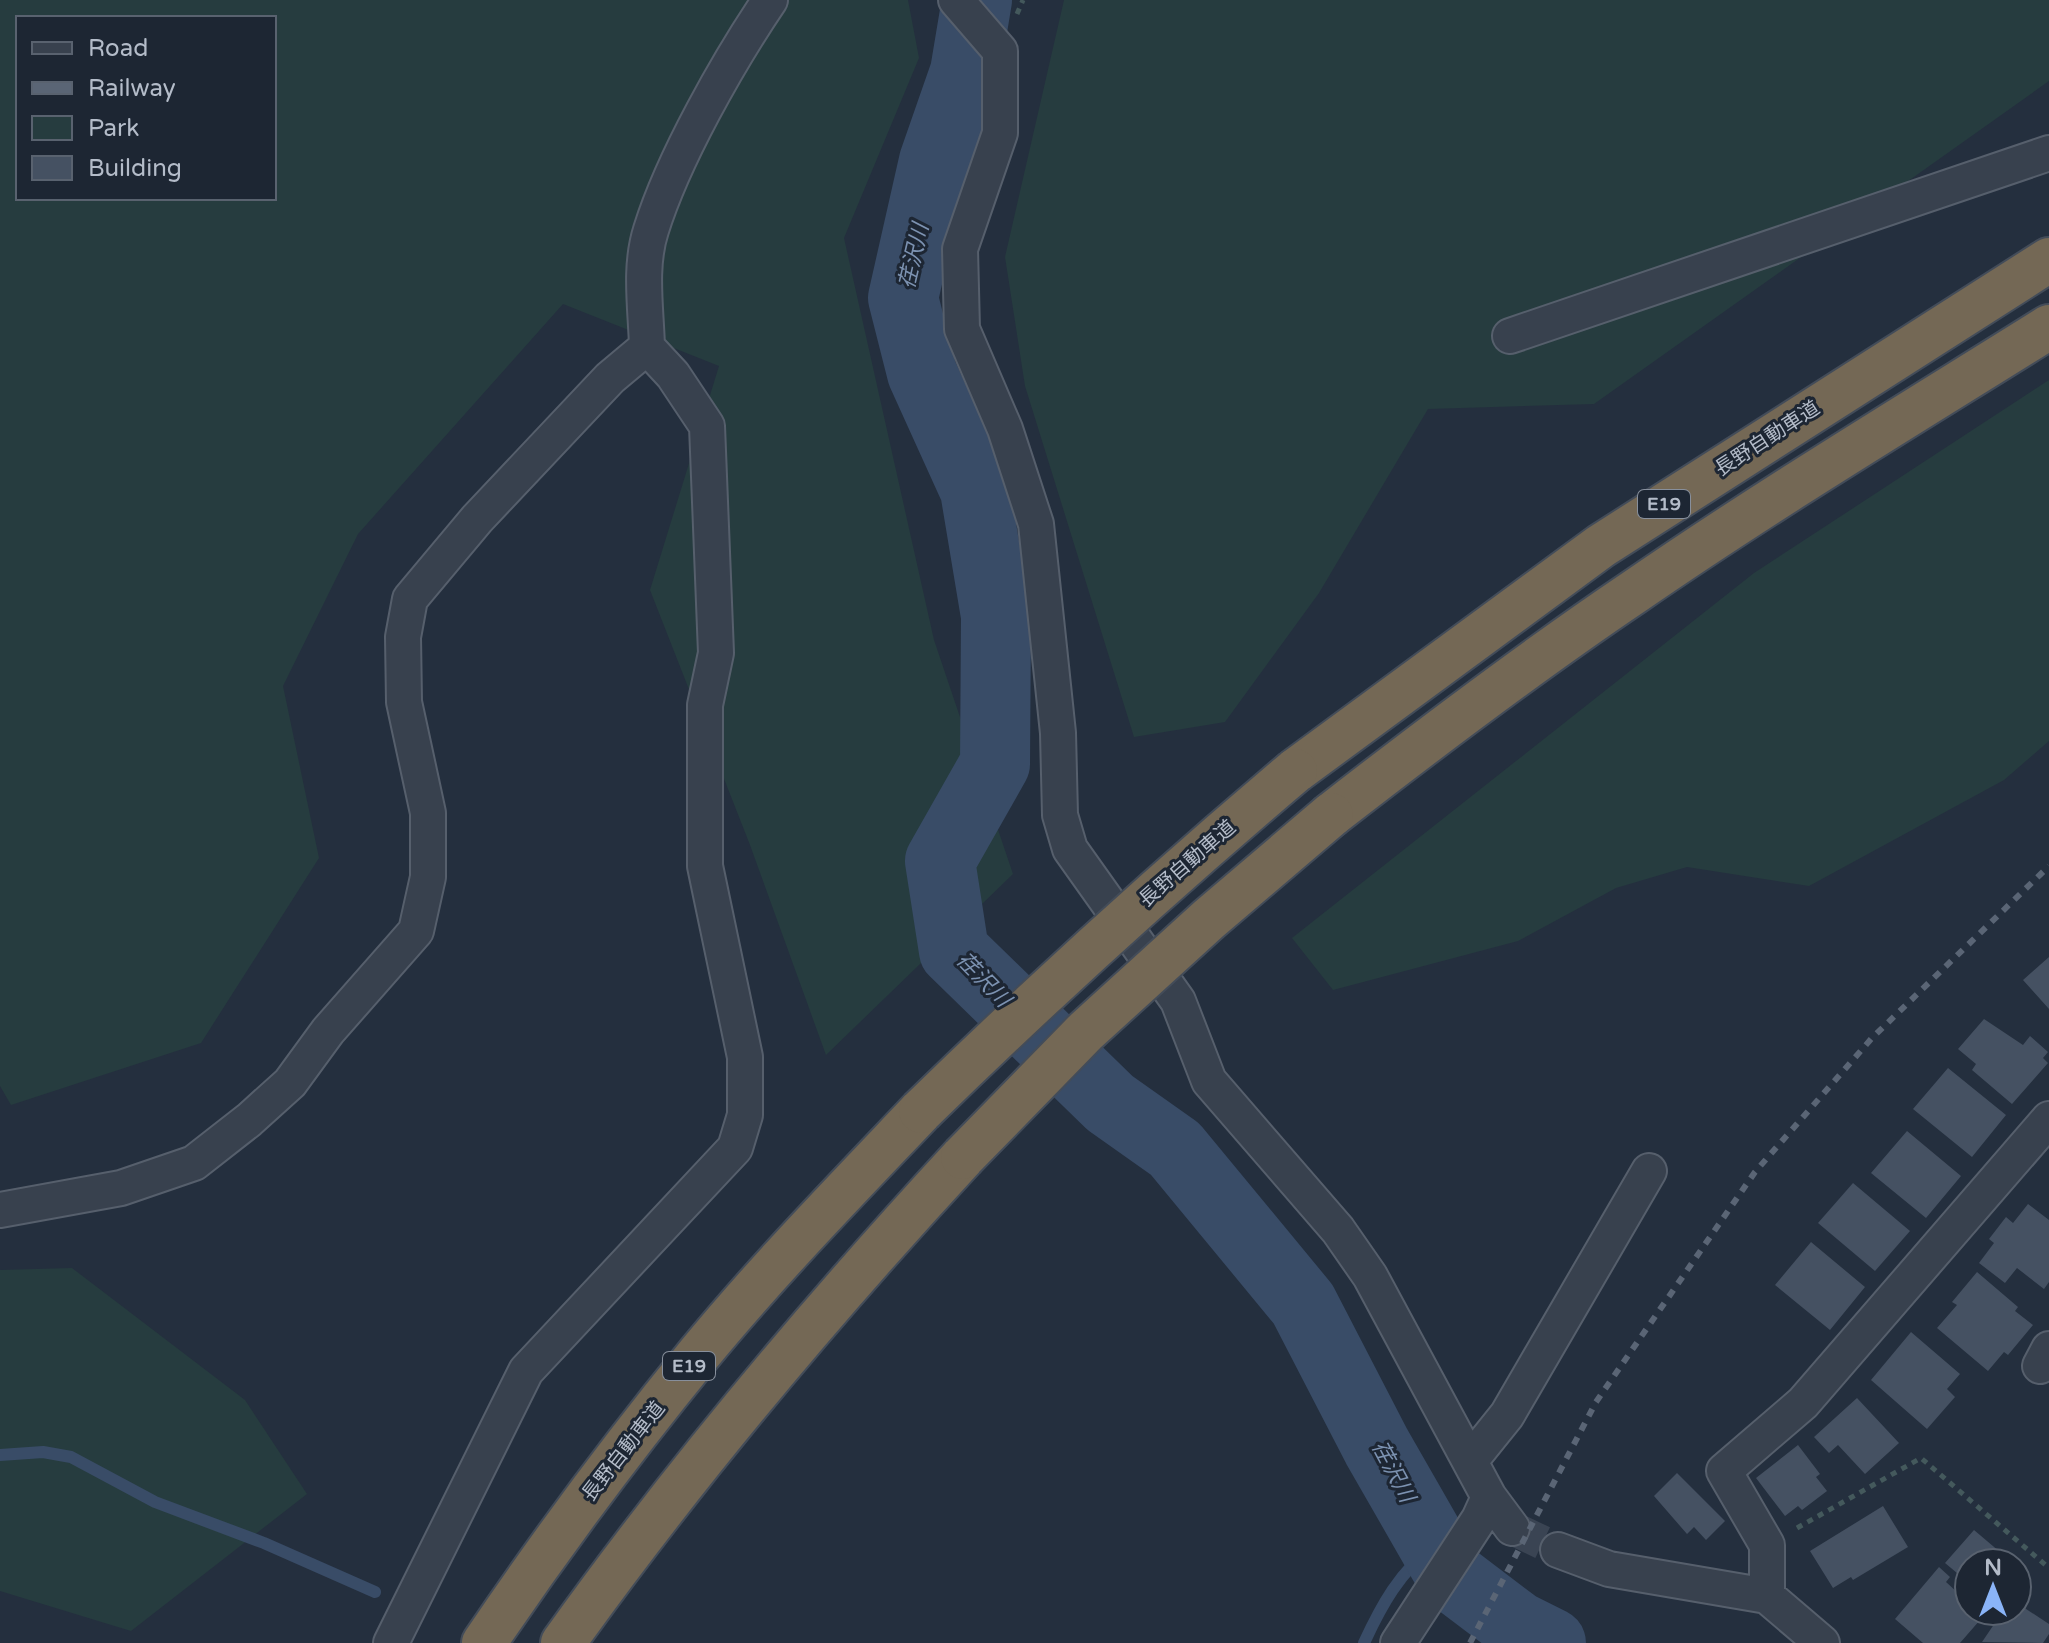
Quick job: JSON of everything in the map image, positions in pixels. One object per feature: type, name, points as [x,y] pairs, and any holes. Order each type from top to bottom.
[{"type":"highway","name":"長野自動車道","points":[[484,1643],[594,1488],[699,1354],[811,1226],[921,1111],[1043,992],[1175,872],[1295,771],[1447,656],[1601,546],[2049,260]]},
{"type":"highway","points":[[563,1643],[644,1530],[752,1393],[858,1270],[1086,1031],[1209,919],[1331,815],[1477,702],[1796,484],[2049,327]]},
{"type":"street","points":[[391,1643],[526,1371],[735,1148],[745,1115],[745,1057],[705,866],[705,705],[716,653],[707,426],[673,375],[647,347],[644,270],[651,231],[732,61],[770,0]]},
{"type":"street","points":[[957,1],[1000,51],[1000,133],[960,249],[962,329],[1005,429],[1036,524],[1058,733],[1060,815],[1070,849],[1178,1001],[1209,1081],[1338,1230],[1370,1276],[1470,1461],[1484,1508],[1512,1528]]},
{"type":"street","points":[[1510,336],[2049,153]]},
{"type":"street","points":[[0,1210],[121,1188],[194,1163],[290,1083],[328,1031],[416,931],[428,877],[428,813],[404,702],[403,637],[410,599],[477,519],[610,378],[647,347]]},
{"type":"street","points":[[1767,1596],[1767,1545],[1724,1471],[1803,1403],[2049,1119]]},
{"type":"street","points":[[1470,1461],[1507,1415],[1649,1171]]},
{"type":"street","points":[[1398,1643],[1484,1508]]},
{"type":"street","points":[[1558,1550],[1609,1569],[1767,1596],[1822,1643]]},
{"type":"path","points":[[1767,1545],[1921,1458],[2049,1568]]},
{"type":"green space","points":[[0,0],[908,0],[919,58],[844,238],[934,640],[1013,874],[826,1055],[750,845],[650,590],[719,366],[563,304],[358,534],[283,686],[319,858],[201,1043],[11,1105],[0,1086]]},
{"type":"green space","points":[[1064,0],[2049,0],[2049,81],[1594,404],[1428,409],[1319,593],[1225,722],[1134,737],[1025,386],[1005,257]]},
{"type":"green space","points":[[2049,380],[2049,741],[2004,780],[1809,886],[1687,867],[1616,888],[1518,941],[1333,990],[1292,938],[1754,573]]},
{"type":"green space","points":[[72,1268],[245,1400],[307,1494],[131,1631],[0,1591],[0,1270]]},
{"type":"building","points":[[2049,957],[2049,1009],[2023,980]]},
{"type":"building","points":[[1984,1019],[2023,1045],[2030,1036],[2048,1052],[2043,1058],[2048,1063],[2012,1104],[1972,1070],[1976,1064],[1958,1049]]},
{"type":"building","points":[[1948,1068],[2006,1115],[1972,1157],[1913,1109]]},
{"type":"building","points":[[1907,1131],[1961,1176],[1926,1218],[1871,1173]]},
{"type":"building","points":[[1853,1183],[1910,1231],[1875,1271],[1818,1223]]},
{"type":"building","points":[[2028,1204],[2049,1220],[2049,1282],[2044,1289],[2017,1268],[2005,1283],[1979,1263],[1994,1243],[1989,1239],[2006,1217],[2013,1223]]},
{"type":"building","points":[[1811,1242],[1865,1287],[1830,1330],[1775,1285]]},
{"type":"building","points":[[1977,1272],[2018,1307],[2015,1311],[2033,1325],[2008,1355],[2004,1352],[1988,1371],[1937,1328],[1957,1305],[1952,1302]]},
{"type":"building","points":[[1911,1332],[1960,1374],[1947,1389],[1955,1397],[1927,1429],[1871,1380]]},
{"type":"building","points":[[1857,1398],[1899,1443],[1865,1474],[1838,1445],[1829,1453],[1814,1437]]},
{"type":"building","points":[[1798,1445],[1820,1474],[1816,1477],[1827,1491],[1802,1510],[1798,1506],[1785,1516],[1756,1478]]},
{"type":"building","points":[[1677,1473],[1725,1521],[1706,1540],[1694,1527],[1687,1534],[1654,1496]]},
{"type":"building","points":[[1883,1506],[1908,1547],[1853,1580],[1851,1577],[1833,1588],[1810,1551]]},
{"type":"building","points":[[1974,1530],[1994,1547],[1959,1547]]},
{"type":"building","points":[[1953,1554],[1953,1570],[1945,1563]]},
{"type":"building","points":[[1939,1567],[1950,1577],[1946,1582],[1953,1588],[1953,1627],[1974,1627],[1960,1643],[1923,1643],[1895,1619]]},
{"type":"building","points":[[2033,1614],[2049,1624],[2049,1634],[2043,1643],[1982,1642],[1992,1627],[2033,1627]]},
{"type":"waterway","name":"荏沢川","points":[[977,0],[965,72],[934,161],[903,298],[922,373],[975,490],[996,616],[995,764],[940,861],[954,951],[1110,1103],[1175,1149],[1303,1304],[1377,1447],[1451,1576],[1517,1626],[1551,1643]]},
{"type":"waterway","points":[[0,1455],[43,1452],[71,1457],[155,1502],[264,1543],[375,1592]]},
{"type":"waterway","points":[[1364,1643],[1393,1590],[1411,1566],[1434,1546]]},
{"type":"tunnel","points":[[1512,1528],[1558,1550]]},
{"type":"railway","points":[[1470,1643],[1596,1402],[1755,1172],[1872,1038],[2049,866]]}]
